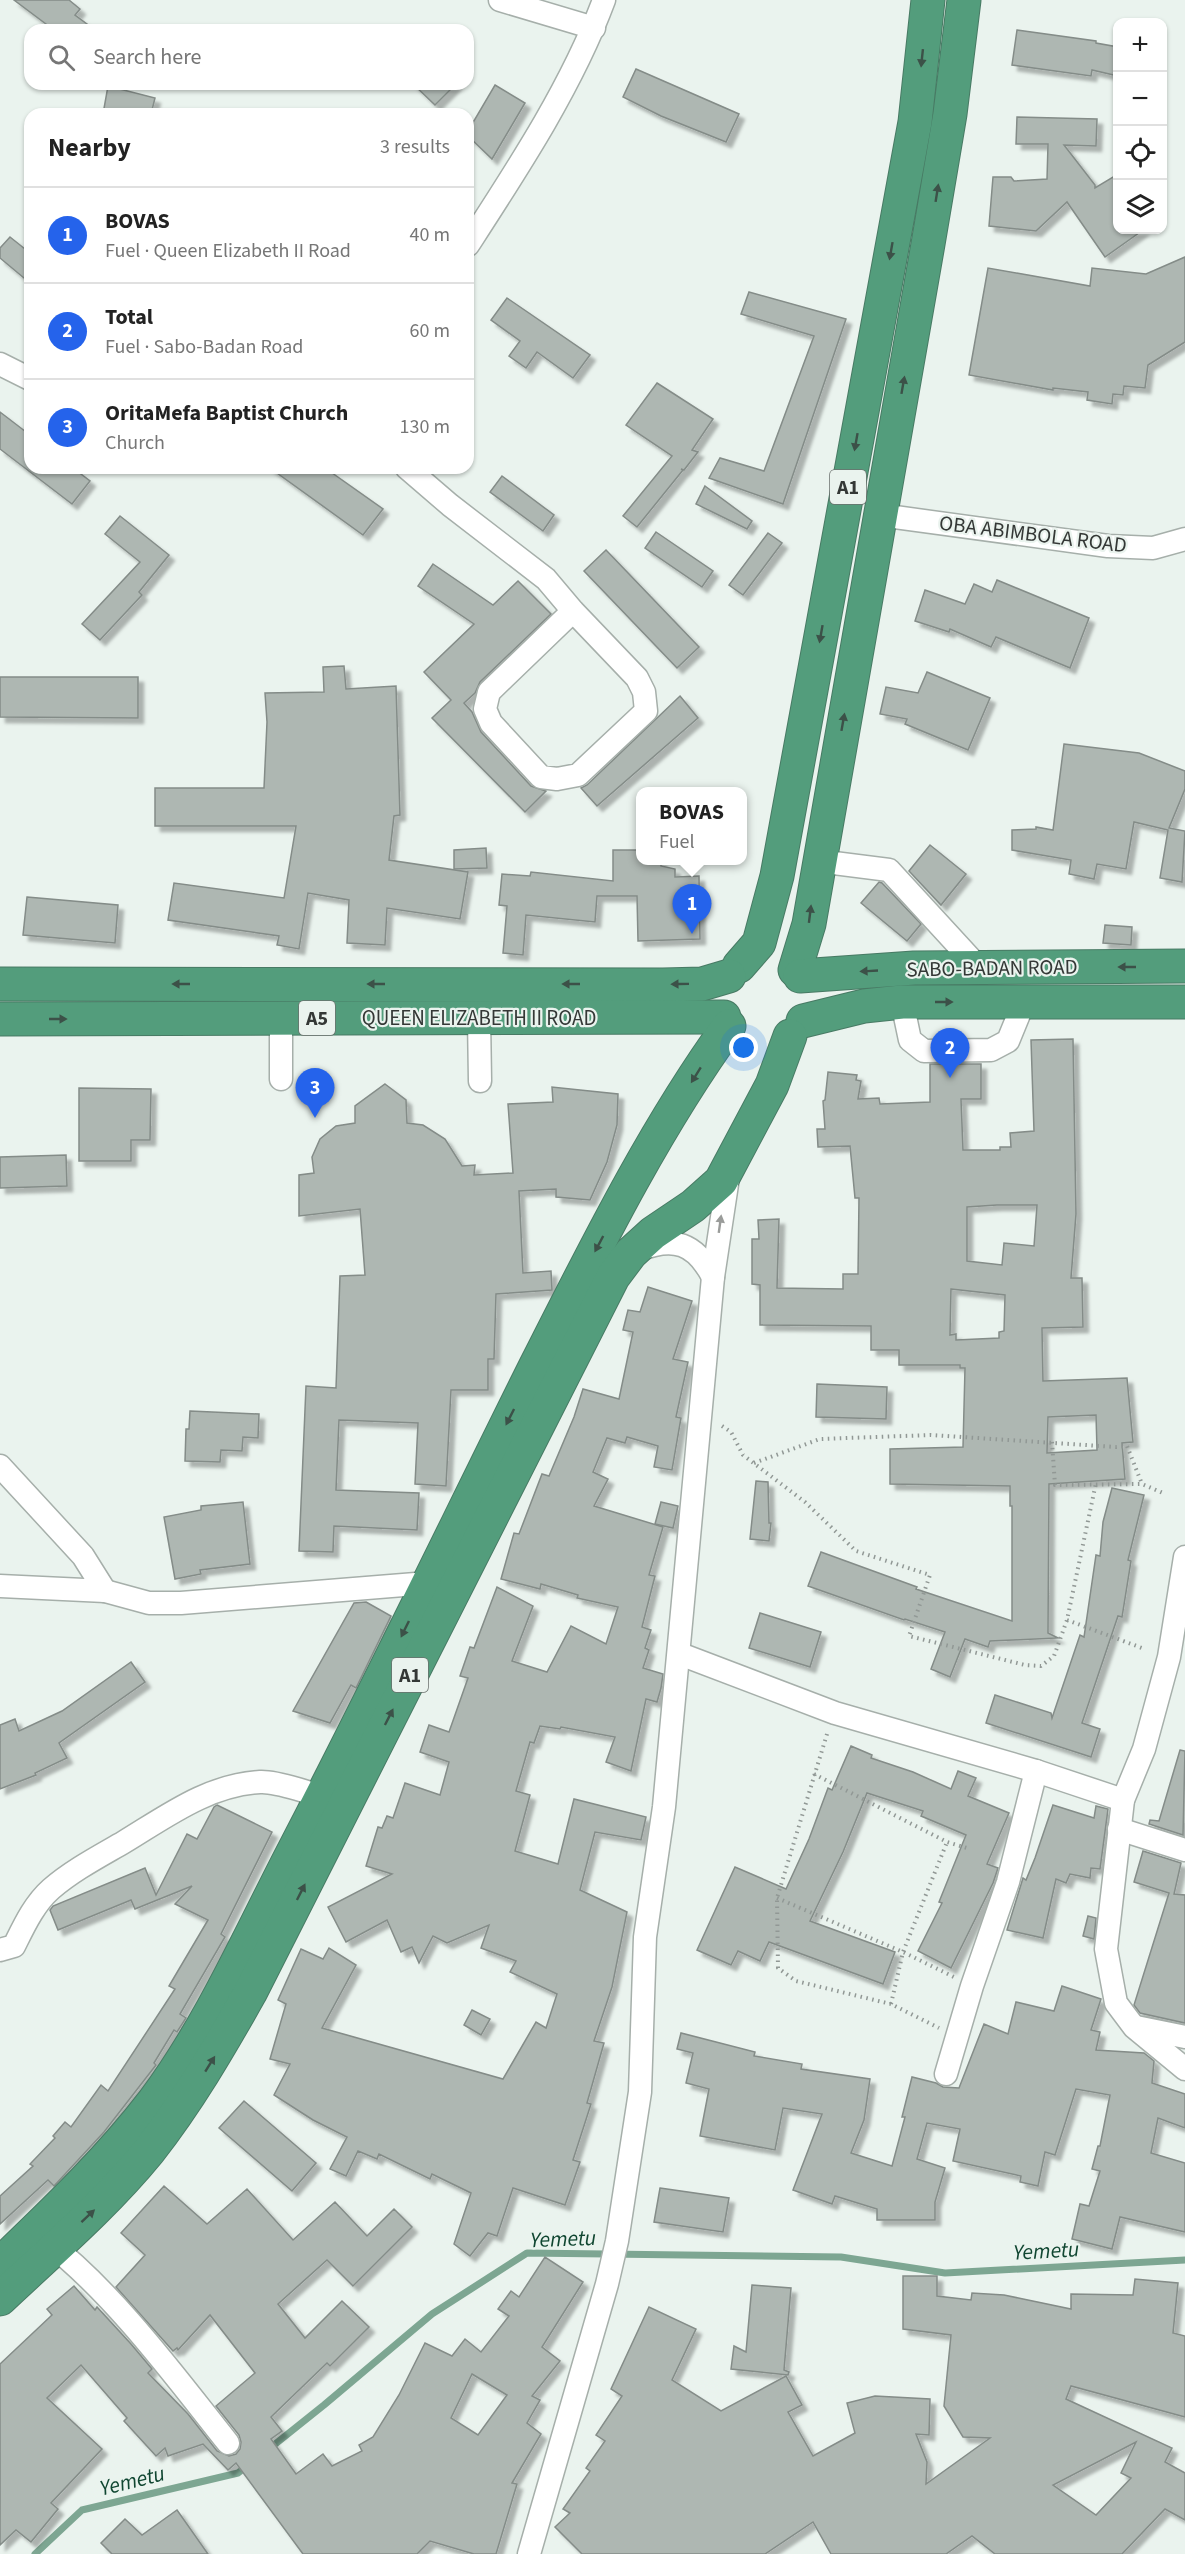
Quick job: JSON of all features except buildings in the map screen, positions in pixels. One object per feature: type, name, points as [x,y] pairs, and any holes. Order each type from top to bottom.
[{"type":"highway","name":"A1","points":[[734,971],[759,943],[777,876],[915,122],[928,0]]},
{"type":"highway","name":"A1","points":[[797,973],[807,932],[950,114],[964,0]]},
{"type":"highway","points":[[768,958],[782,962],[797,973],[808,998],[797,1028],[782,1041],[762,1044],[744,1039],[727,1022],[721,996],[734,971],[753,960],[768,958]]},
{"type":"highway","name":"SABO-BADAN ROAD","points":[[797,973],[914,968],[1185,966]]},
{"type":"highway","name":"QUEEN ELIZABETH II ROAD","points":[[0,984],[702,984],[734,971]]},
{"type":"highway","name":"SABO-BADAN ROAD","points":[[797,1028],[864,1006],[902,1002],[1185,1003]]},
{"type":"highway","name":"QUEEN ELIZABETH II ROAD","points":[[0,1019],[634,1017],[727,1022]]},
{"type":"highway","name":"A1","points":[[441,1586],[576,1286],[657,1138],[727,1022]]},
{"type":"highway","name":"A1","points":[[0,2264],[103,2202],[133,2169],[188,2098],[250,1993],[333,1801],[441,1586],[613,1277],[631,1253],[652,1233],[708,1195],[729,1171],[781,1066],[797,1028]]},
{"type":"highway","name":"A1","points":[[0,2299],[45,2239]]},
{"type":"street","points":[[500,0],[594,28]]},
{"type":"street","points":[[474,236],[526,156],[594,28],[604,0]]},
{"type":"street","points":[[0,364],[24,376]]},
{"type":"street","points":[[414,474],[450,506],[546,579],[637,678],[645,692],[646,711],[578,775],[557,779],[541,777],[491,723],[485,709],[489,692],[573,611]]},
{"type":"street","name":"OBA ABIMBOLA ROAD","points":[[880,515],[1108,546],[1153,548],[1185,539]]},
{"type":"street","points":[[818,861],[889,870],[979,968]]},
{"type":"street","points":[[902,1002],[910,1040],[924,1052],[991,1050],[1008,1041],[1024,1002]]},
{"type":"street","points":[[281,1018],[281,1079]]},
{"type":"street","points":[[479,1018],[480,1081]]},
{"type":"street","points":[[529,2554],[607,2284],[617,2241],[640,2092],[645,1937],[664,1807],[680,1654],[713,1277],[729,1171]]},
{"type":"street","points":[[631,1253],[666,1242],[681,1244],[705,1261],[713,1277]]},
{"type":"street","points":[[0,1466],[83,1556],[105,1591]]},
{"type":"street","points":[[1185,1557],[1177,1658],[1124,1800],[1106,1949],[1116,2003],[1134,2027],[1185,2069]]},
{"type":"street","points":[[0,1586],[105,1591],[149,1603],[181,1604],[441,1586]]},
{"type":"street","points":[[680,1654],[835,1713],[1036,1771],[1124,1800]]},
{"type":"street","points":[[946,2074],[972,1986],[1008,1882],[1036,1771]]},
{"type":"street","points":[[0,1950],[14,1946],[28,1917],[50,1890],[92,1860],[200,1797],[230,1786],[263,1782],[333,1801]]},
{"type":"street","points":[[1119,1829],[1185,1850]]},
{"type":"street","points":[[1134,2027],[1185,2037]]},
{"type":"street","points":[[45,2239],[87,2277],[160,2357],[228,2443]]},
{"type":"path","points":[[700,1414],[731,1432],[743,1455],[805,1502],[856,1551],[930,1575],[909,1635],[1025,1665],[1041,1666],[1053,1656],[1067,1620],[1096,1483]]},
{"type":"path","points":[[753,1463],[820,1439],[931,1435],[1127,1446],[1142,1484]]},
{"type":"path","points":[[1052,1442],[1054,1485],[1142,1484],[1163,1493]]},
{"type":"path","points":[[1067,1620],[1142,1648]]},
{"type":"path","points":[[835,1713],[777,1898],[778,1968],[796,1981],[891,2004],[956,2036]]},
{"type":"path","points":[[814,1774],[947,1842],[967,1848]]},
{"type":"path","points":[[891,2004],[903,1953],[947,1842]]},
{"type":"path","points":[[777,1898],[972,1986]]},
{"type":"waterway","name":"Yemetu","points":[[269,2449],[432,2314],[527,2253],[841,2257],[945,2273],[1185,2260]]},
{"type":"waterway","name":"Yemetu","points":[[35,2554],[82,2510],[238,2473],[248,2465]]},
{"type":"place","name":"BOVAS","points":[[692,934]]},
{"type":"place","name":"Total","points":[[950,1078]]},
{"type":"place","name":"OritaMefa Baptist Church","points":[[315,1118]]}]
